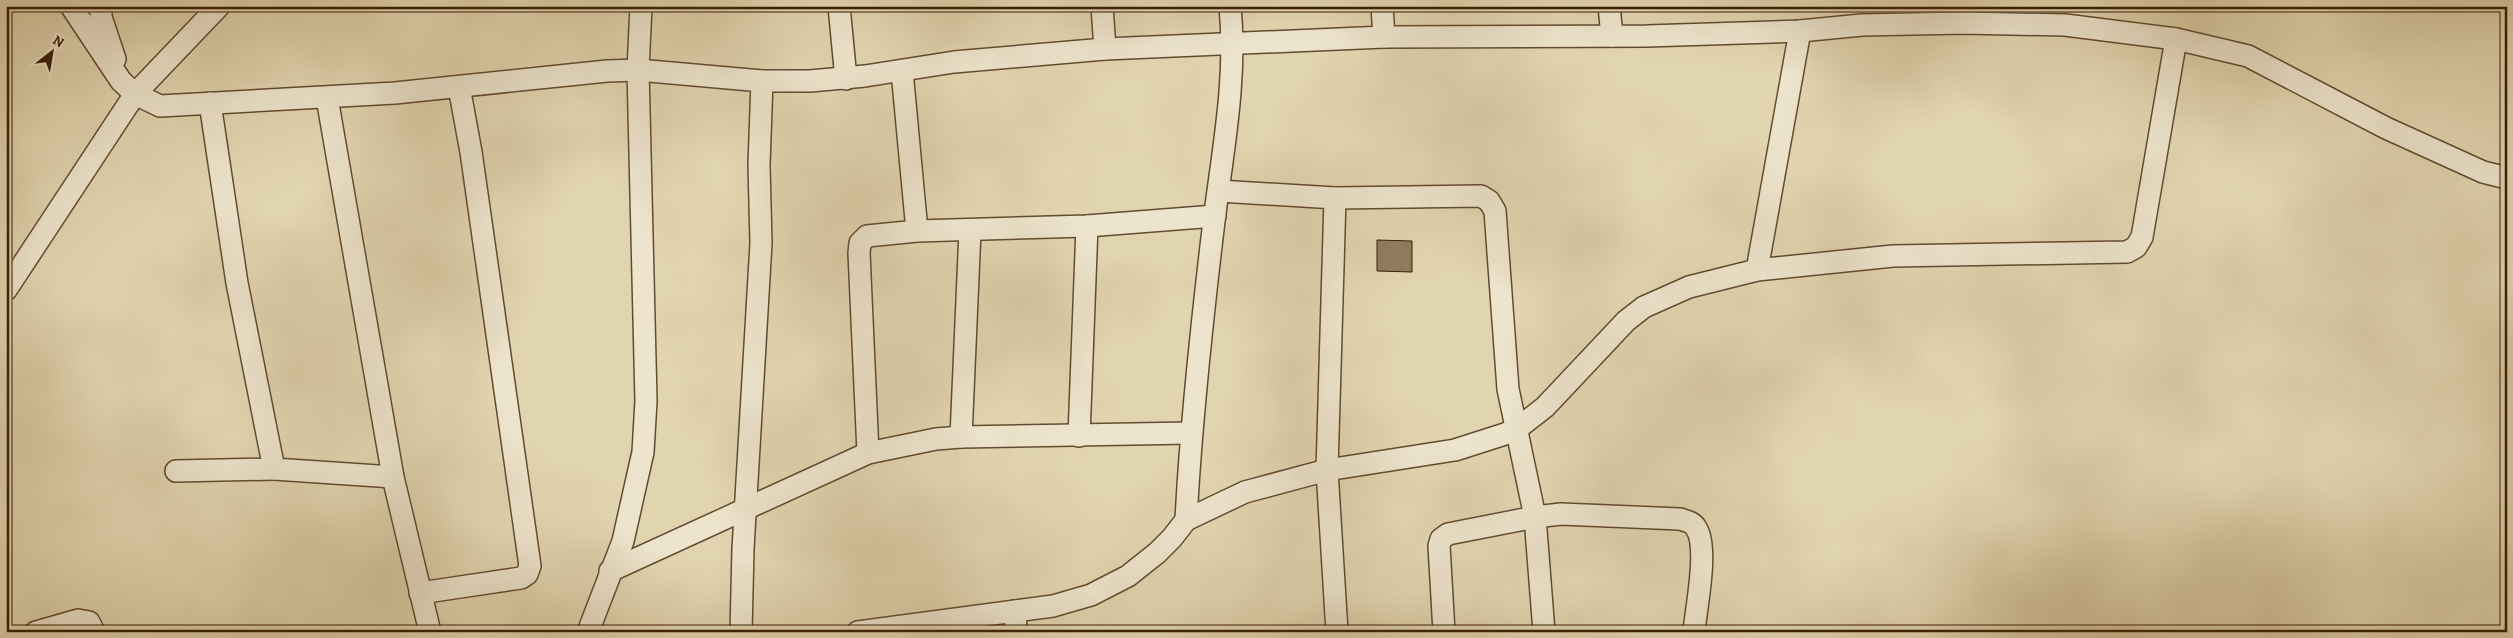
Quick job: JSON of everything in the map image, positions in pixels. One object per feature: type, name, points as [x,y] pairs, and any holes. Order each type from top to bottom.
[{"type":"street","points":[[71,6],[128,87],[160,106],[327,98],[458,87],[599,72],[638,70],[762,81],[846,79],[954,62],[1105,49],[1384,37],[1612,36],[1800,31],[1862,25],[2065,25],[2176,38],[2248,56],[2386,128],[2483,172],[2507,178]]},
{"type":"street","points":[[101,6],[102,17],[128,87]]},
{"type":"street","points":[[6,290],[128,87],[219,6]]},
{"type":"street","points":[[588,632],[623,541],[642,452],[646,402],[638,70],[641,6]]},
{"type":"street","points":[[840,6],[846,79]]},
{"type":"street","points":[[1102,6],[1105,49]]},
{"type":"street","points":[[1186,520],[1191,433],[1215,216],[1228,125],[1234,44],[1230,6]]},
{"type":"street","points":[[1382,6],[1384,37]]},
{"type":"street","points":[[1608,6],[1612,36]]},
{"type":"street","points":[[1757,270],[1800,31]]},
{"type":"street","points":[[858,632],[1016,621],[1053,606],[1091,595],[1128,576],[1157,553],[1186,520],[1245,492],[1327,470],[1456,450],[1487,441],[1518,428],[1550,402],[1606,340],[1626,321],[1644,308],[1690,287],[1757,270],[1893,256],[2127,252],[2136,247],[2142,237],[2176,38]]},
{"type":"street","points":[[902,71],[916,231]]},
{"type":"street","points":[[741,632],[745,511],[759,291],[762,81]]},
{"type":"street","points":[[420,593],[522,578],[527,574],[530,566],[472,162],[458,87]]},
{"type":"street","points":[[327,98],[393,477],[430,632]]},
{"type":"street","points":[[210,103],[237,283],[274,469]]},
{"type":"street","points":[[1218,192],[1335,198],[1472,195],[1482,196],[1489,201],[1495,211],[1508,389],[1518,428],[1535,516],[1544,632]]},
{"type":"street","points":[[1335,198],[1327,470],[1337,632]]},
{"type":"street","points":[[868,453],[860,244],[867,236],[916,231],[970,231],[1087,226],[1215,216]]},
{"type":"street","points":[[1078,436],[1087,226]]},
{"type":"street","points":[[961,437],[970,231]]},
{"type":"street","points":[[610,571],[745,511],[868,453],[936,439],[961,437],[1191,433]]},
{"type":"street","points":[[176,471],[274,469],[393,477]]},
{"type":"street","points":[[1444,632],[1439,546],[1441,539],[1448,534],[1535,516],[1561,514],[1680,519],[1695,526],[1701,536],[1702,557],[1694,632]]},
{"type":"street","points":[[36,632],[78,620],[89,622],[94,632]]},
{"type":"building","points":[[1377,240],[1412,241],[1412,272],[1377,271]]}]
